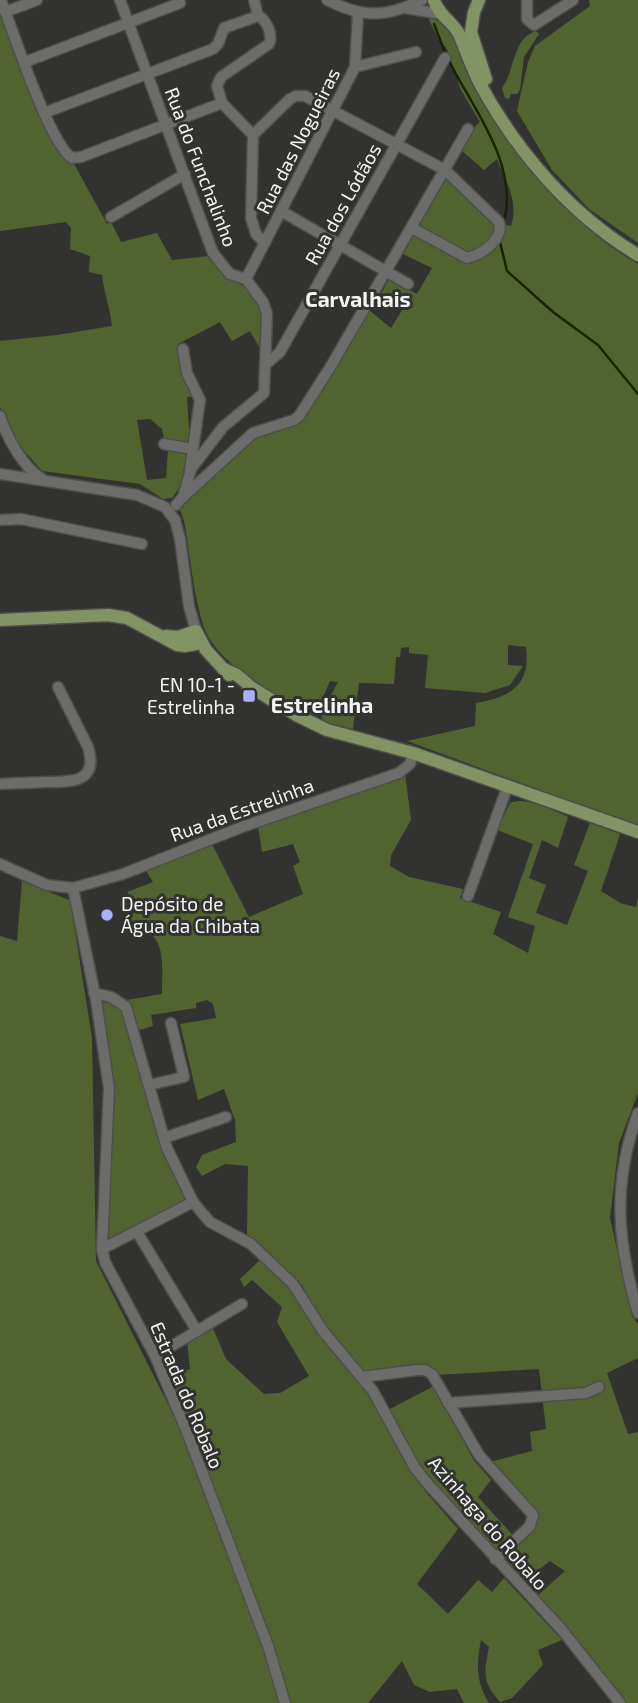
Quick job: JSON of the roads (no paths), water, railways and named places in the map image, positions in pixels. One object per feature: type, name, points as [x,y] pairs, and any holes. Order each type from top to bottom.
[{"type":"main road","points":[[435,0],[457,32],[480,84],[546,179],[584,216],[638,255]]},
{"type":"main road","points":[[443,15],[460,20],[476,6]]},
{"type":"main road","points":[[476,6],[471,32],[477,55],[486,80],[521,137],[539,162],[583,209],[638,250]]},
{"type":"main road","points":[[0,620],[108,615],[127,618],[177,645],[185,646],[199,637],[211,657],[224,669],[296,715],[327,730],[412,753],[638,832]]},
{"type":"street","points":[[1,0],[44,113],[72,158],[81,157],[222,103]]},
{"type":"street","points":[[5,12],[37,0]]},
{"type":"street","name":"Rua do Funchalinho","points":[[120,0],[213,253],[230,274],[246,279],[263,302],[267,314],[264,393],[223,428],[189,473],[177,506]]},
{"type":"street","points":[[253,135],[222,103],[217,86],[219,79],[265,48],[270,41],[270,34],[264,20],[258,16],[254,0]]},
{"type":"street","points":[[327,0],[358,13],[405,8],[422,0]]},
{"type":"street","points":[[527,0],[527,19],[531,24],[539,23],[573,0]]},
{"type":"street","points":[[25,62],[180,3]]},
{"type":"street","points":[[405,8],[443,15]]},
{"type":"street","name":"Rua das Nogueiras","points":[[246,279],[355,67],[358,13]]},
{"type":"street","points":[[44,113],[213,49],[218,44],[224,28],[258,16]]},
{"type":"street","points":[[355,67],[416,52]]},
{"type":"street","name":"Rua dos Lódãos","points":[[266,363],[280,352],[445,58]]},
{"type":"street","points":[[265,243],[256,234],[251,218],[253,135],[289,99],[296,96],[304,96],[333,110],[445,170],[499,222],[499,237],[474,256],[464,258],[412,228]]},
{"type":"street","points":[[0,416],[24,468],[46,481],[137,495],[163,506],[177,506],[253,433],[299,416],[387,272],[468,129]]},
{"type":"street","points":[[111,217],[185,174]]},
{"type":"street","points":[[281,211],[408,284]]},
{"type":"street","points":[[183,349],[187,373],[200,400],[189,473]]},
{"type":"street","points":[[164,444],[193,449]]},
{"type":"street","points":[[1,474],[24,468]]},
{"type":"street","points":[[177,506],[189,606],[199,637]]},
{"type":"street","points":[[0,520],[21,519],[142,544]]},
{"type":"street","points":[[0,783],[72,782],[85,776],[89,770],[91,756],[88,747],[58,687]]},
{"type":"street","name":"Rua da Estrelinha","points":[[73,888],[123,874],[242,827],[400,773],[410,764],[412,753]]},
{"type":"street","points":[[468,896],[508,785]]},
{"type":"street","points":[[0,864],[47,885],[73,888]]},
{"type":"street","name":"Estrada do Robalo","points":[[73,888],[109,1088],[102,1249],[105,1262],[155,1356],[259,1620],[285,1703]]},
{"type":"street","name":"Azinhaga do Robalo","points":[[94,993],[111,997],[126,1007],[164,1138],[193,1202],[210,1222],[251,1244],[293,1284],[323,1331],[373,1391],[421,1476],[562,1630],[620,1703]]},
{"type":"street","points":[[149,1085],[184,1077],[170,1023]]},
{"type":"street","points":[[638,1113],[621,1176],[619,1221],[624,1257],[638,1313]]},
{"type":"street","points":[[164,1138],[226,1117]]},
{"type":"street","points":[[102,1249],[193,1202]]},
{"type":"street","points":[[137,1232],[197,1331]]},
{"type":"street","points":[[155,1356],[242,1304]]},
{"type":"street","points":[[362,1377],[429,1371],[479,1455],[533,1515],[530,1526],[495,1559]]},
{"type":"street","points":[[448,1402],[565,1395],[592,1391],[599,1387]]},
{"type":"waterway","points":[[434,24],[446,55]]},
{"type":"waterway","points":[[449,61],[500,158],[507,200],[504,222]]},
{"type":"waterway","points":[[500,242],[507,271],[553,312],[598,345],[638,394]]},
{"type":"place","name":"EN 10-1 - Estrelinha","points":[[249,696]]},
{"type":"place","name":"Depósito de Água da Chibata","points":[[107,915]]},
{"type":"district","name":"Carvalhais","points":[[358,300]]},
{"type":"district","name":"Estrelinha","points":[[322,706]]}]
